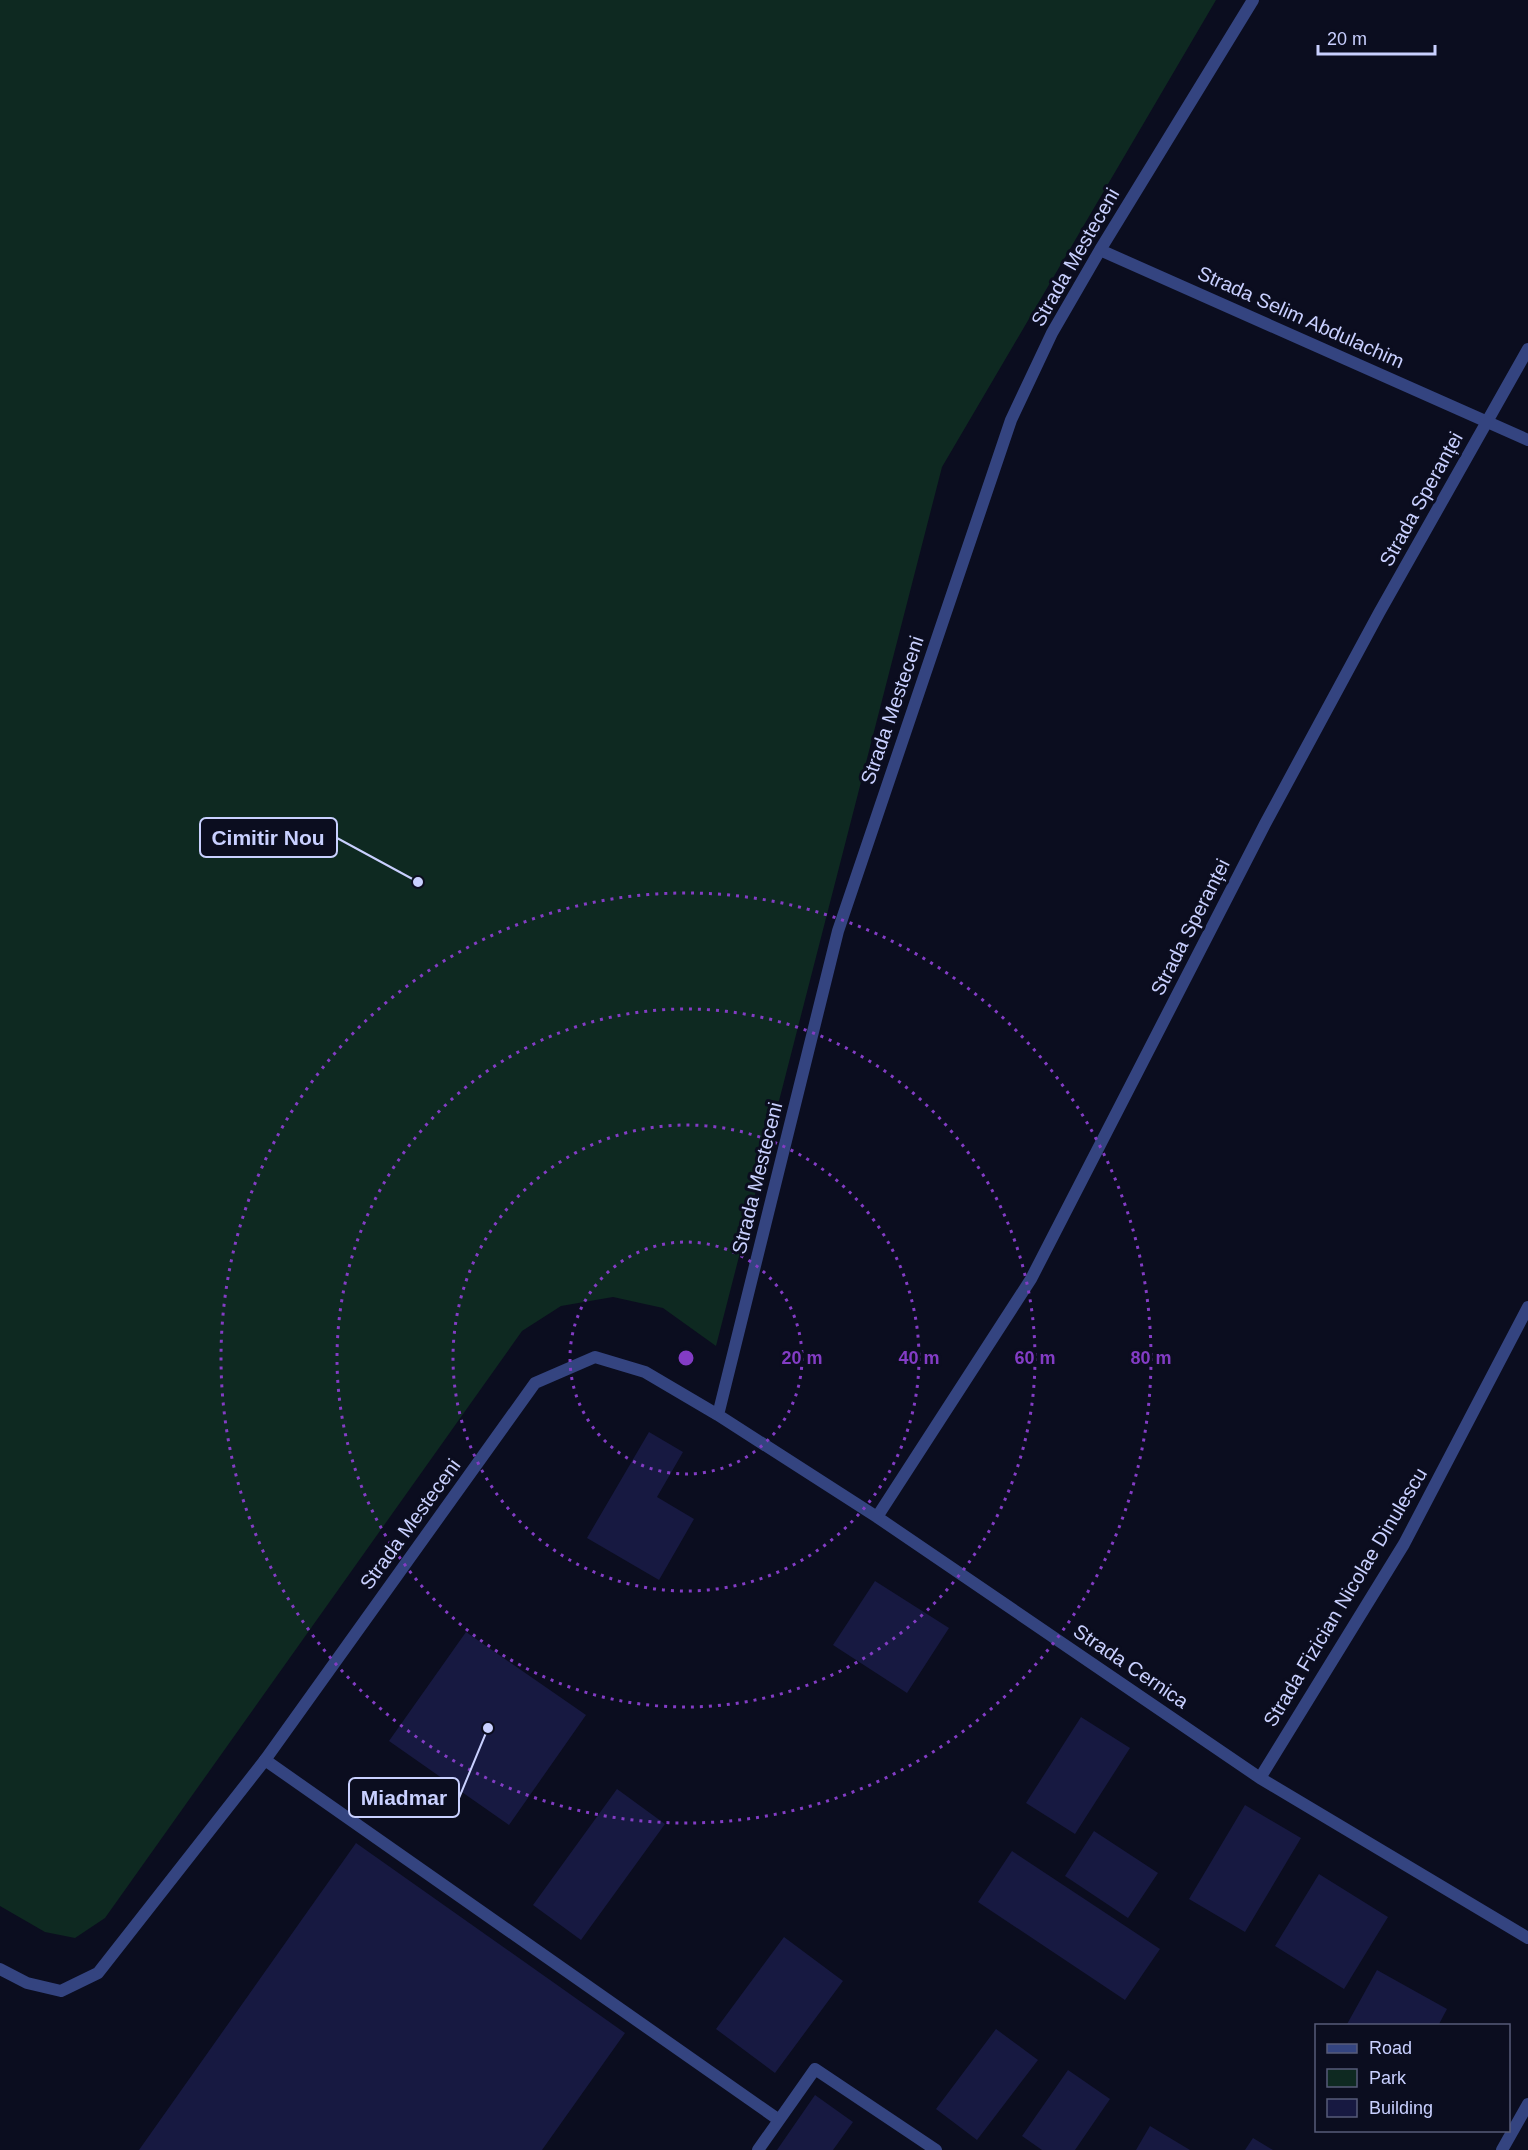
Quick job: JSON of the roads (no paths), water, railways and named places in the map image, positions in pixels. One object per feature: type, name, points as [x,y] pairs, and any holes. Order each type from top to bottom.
[{"type":"street","name":"Strada Mesteceni","points":[[0,1969],[27,1983],[61,1991],[98,1972],[265,1760],[535,1383],[595,1357],[645,1372],[718,1415],[838,931],[1011,420],[1052,333],[1253,0]]},
{"type":"street","name":"Strada Selim Abdulachim","points":[[1100,250],[1528,440]]},
{"type":"street","name":"Strada Speranței","points":[[877,1517],[1031,1279],[1265,824],[1379,613],[1528,349]]},
{"type":"street","name":"Strada Fizician Nicolae Dinulescu","points":[[1260,1778],[1404,1544],[1528,1307]]},
{"type":"street","name":"Strada Cernica","points":[[718,1415],[877,1517],[1260,1778],[1528,1938]]},
{"type":"street","points":[[265,1760],[779,2120]]},
{"type":"street","points":[[758,2150],[815,2069],[936,2150]]},
{"type":"street","points":[[1502,2150],[1528,2104]]},
{"type":"place","name":"Cimitir Nou","points":[[418,882]]},
{"type":"place","name":"Miadmar","points":[[488,1728]]}]
